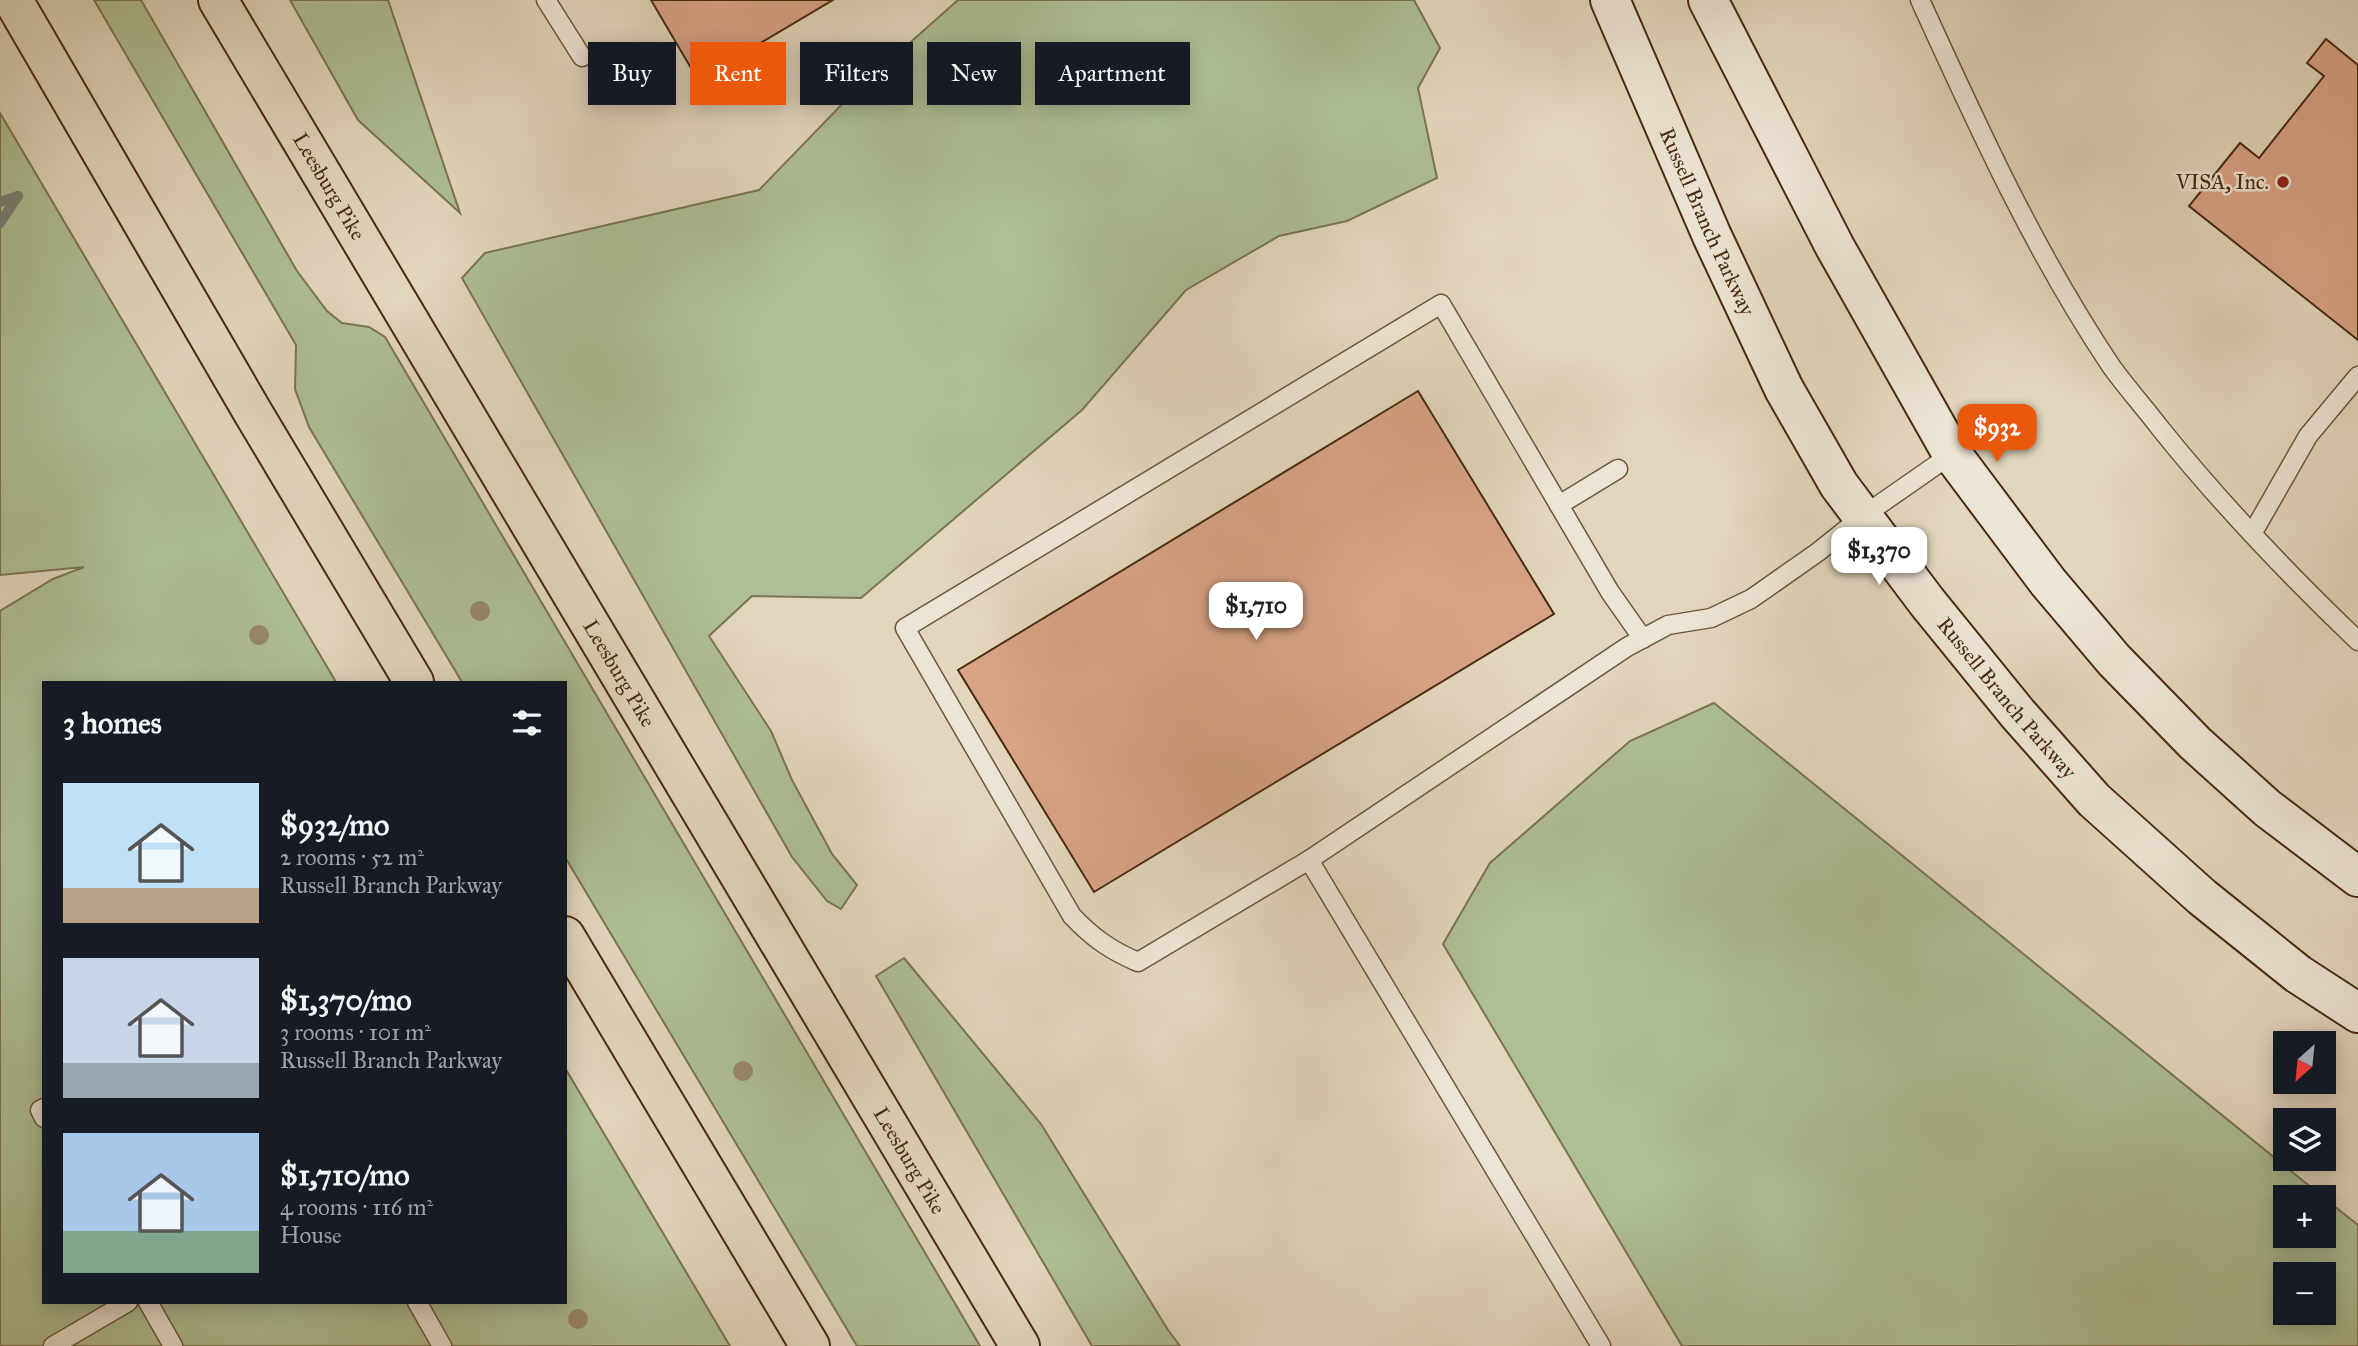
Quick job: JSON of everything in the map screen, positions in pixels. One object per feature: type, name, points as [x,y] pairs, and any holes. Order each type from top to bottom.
[{"type":"highway","points":[[13,0],[252,411],[413,681]]},
{"type":"highway","name":"Leesburg Pike","points":[[218,0],[1020,1346]]},
{"type":"highway","points":[[567,939],[810,1346]]},
{"type":"main road","name":"Russell Branch Parkway","points":[[1609,0],[1712,236],[1784,388],[1839,485],[1927,602],[2001,694],[2094,800],[2202,897],[2298,974],[2358,1013]]},
{"type":"main road","points":[[1708,0],[1835,247],[1952,454],[2048,582],[2115,660],[2195,743],[2267,808],[2358,877]]},
{"type":"lane","points":[[547,0],[582,57]]},
{"type":"lane","points":[[1920,0],[1993,159],[2074,309],[2113,368],[2207,485],[2304,589],[2358,641]]},
{"type":"lane","points":[[1643,639],[1610,592],[1441,304],[905,628],[1072,916],[1088,933],[1111,950],[1138,962],[1309,860],[1643,639],[1668,625],[1711,618],[1751,599],[1952,454]]},
{"type":"lane","points":[[2252,534],[2308,436],[2358,376]]},
{"type":"lane","points":[[1559,505],[1618,468]]},
{"type":"lane","points":[[1309,860],[1601,1346]]},
{"type":"lane","points":[[53,1346],[125,1304]]},
{"type":"lane","points":[[149,1304],[173,1346]]},
{"type":"lane","points":[[418,1304],[442,1346]]},
{"type":"green space","points":[[94,0],[141,0],[297,271],[327,311],[342,323],[369,327],[385,337],[980,1346],[857,1346],[567,860],[567,681],[461,681],[309,427],[295,389],[296,345]]},
{"type":"green space","points":[[290,0],[388,0],[460,213],[358,120]]},
{"type":"green space","points":[[958,0],[1414,0],[1440,48],[1418,88],[1437,178],[1347,221],[1279,236],[1186,290],[1082,410],[861,598],[752,596],[709,636],[771,731],[792,780],[832,854],[857,885],[841,909],[827,901],[792,857],[462,278],[485,253],[759,190],[841,105],[913,105],[913,42],[911,42]]},
{"type":"green space","points":[[0,113],[335,681],[42,681],[42,1304],[567,1304],[567,1071],[730,1346],[0,1346],[0,611],[53,579],[84,567],[0,575]]},
{"type":"green space","points":[[1714,703],[2273,1156],[2273,1171],[2291,1171],[2308,1185],[2273,1185],[2273,1248],[2336,1248],[2336,1208],[2358,1225],[2358,1346],[1682,1346],[1443,944],[1490,863],[1630,741]]},
{"type":"green space","points":[[904,958],[1041,1124],[1180,1346],[1092,1346],[876,976]]},
{"type":"building","points":[[651,0],[833,0],[762,42],[690,42],[690,66]]},
{"type":"building","name":"VISA, Inc.","points":[[2326,39],[2358,65],[2358,340],[2189,206],[2240,143],[2259,158],[2324,76],[2307,63]]},
{"type":"building","points":[[1418,391],[1554,614],[1094,892],[958,670]]},
{"type":"waterway","points":[[0,202],[18,196]]},
{"type":"waterway","points":[[0,223],[18,196]]},
{"type":"place","name":"VISA, Inc.","points":[[2283,182]]}]
